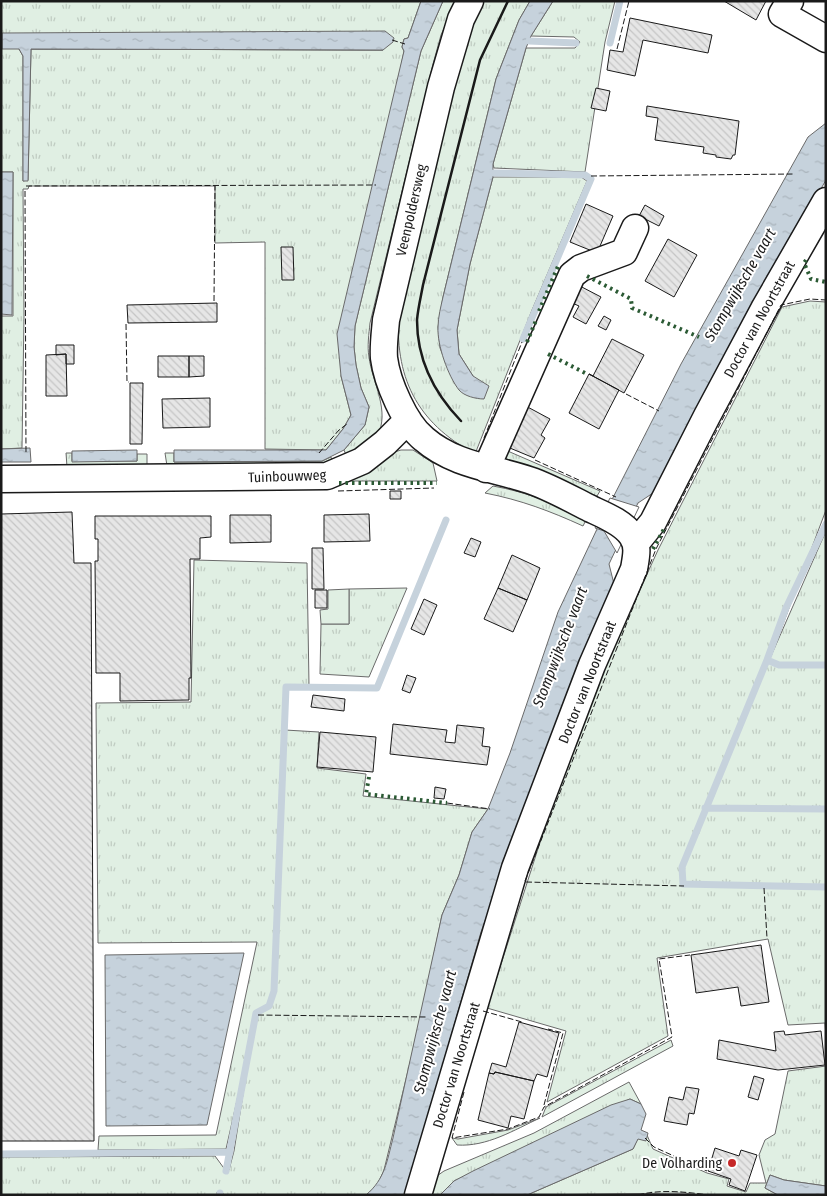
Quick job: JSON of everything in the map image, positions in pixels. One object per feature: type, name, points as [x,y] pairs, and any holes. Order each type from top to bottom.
[{"type":"street","name":"Veenpoldersweg","points":[[408,420],[394,395],[384,358],[386,320],[440,87],[461,19],[470,1]]},
{"type":"street","points":[[790,1],[782,14],[826,39]]},
{"type":"street","name":"Doctor van Noortstraat","points":[[418,1195],[515,868],[592,665],[634,569],[637,554],[633,537],[653,522],[768,301],[826,201]]},
{"type":"street","points":[[486,469],[572,275],[581,268],[624,252],[635,228]]},
{"type":"street","points":[[408,420],[422,438],[442,453],[486,469],[530,480],[597,511],[633,537]]},
{"type":"street","name":"Tuinbouwweg","points":[[1,479],[327,476],[362,461],[408,420]]},
{"type":"green space","points":[[1,1],[421,1],[408,38],[404,39],[402,47],[404,51],[341,376],[351,415],[343,429],[326,450],[265,449],[265,242],[215,243],[215,186],[29,186],[28,189],[23,189],[22,448],[1,449],[1,316],[13,316],[13,172],[1,172]],"holes":[[[19,49],[31,49],[28,180],[23,181],[23,56]]]},
{"type":"green space","points":[[443,1],[456,1],[441,35],[433,64],[370,323],[368,353],[381,407],[381,427],[375,439],[348,460],[344,450],[365,425],[369,407],[361,388],[356,365],[354,347],[355,326],[421,51]]},
{"type":"green space","points":[[484,1],[530,1],[519,20],[496,79],[443,297],[438,327],[440,348],[449,370],[473,376],[459,354],[457,330],[470,264],[493,177],[581,177],[587,181],[532,310],[475,454],[438,427],[424,412],[413,395],[405,377],[400,356],[398,334],[399,310],[459,64],[466,40]]},
{"type":"green space","points":[[553,1],[615,1],[605,42],[585,172],[494,168],[493,164],[526,48],[575,48],[580,42],[574,37],[531,36]]},
{"type":"green space","points":[[810,301],[826,302],[826,510],[771,656],[826,531],[826,1036],[825,1023],[788,1025],[768,939],[657,958],[668,1036],[547,1102],[566,1031],[487,1008],[576,730],[658,550],[782,307]]},
{"type":"green space","points":[[503,449],[600,491],[597,496],[543,476],[506,465]]},
{"type":"green space","points":[[401,450],[413,450],[433,463],[437,481],[338,481],[391,453]]},
{"type":"green space","points":[[66,453],[72,453],[72,461],[137,461],[137,454],[147,454],[147,466],[67,467]]},
{"type":"green space","points":[[165,453],[174,453],[174,462],[322,461],[331,457],[333,465],[167,466]]},
{"type":"green space","points":[[493,486],[541,499],[587,518],[583,526],[535,506],[485,493]]},
{"type":"green space","points":[[194,560],[307,563],[309,685],[286,687],[285,730],[319,732],[317,768],[366,774],[363,796],[488,809],[472,832],[459,875],[442,915],[421,1017],[384,1170],[377,1186],[366,1195],[223,1195],[223,1193],[217,1192],[217,1195],[1,1195],[1,1157],[215,1156],[226,1171],[229,1170],[234,1151],[254,1025],[226,1149],[98,1150],[99,1136],[216,1135],[257,942],[98,943],[96,703],[191,702]]},
{"type":"green space","points":[[407,588],[369,677],[320,674],[321,624],[349,624],[349,589]]},
{"type":"green space","points":[[349,589],[349,624],[321,624],[320,610],[328,609],[328,590]]},
{"type":"green space","points":[[671,1040],[673,1046],[542,1117],[546,1107]]},
{"type":"green space","points":[[826,1066],[826,1186],[784,1180],[770,1175],[765,1188],[778,1195],[696,1195],[685,1193],[527,1195],[633,1149],[638,1138],[647,1135],[653,1149],[707,1173],[729,1179],[727,1186],[746,1192],[750,1183],[766,1183],[759,1155],[765,1140],[775,1134],[788,1071]]},
{"type":"green space","points":[[629,1082],[641,1104],[630,1099],[454,1181],[440,1195],[429,1195],[434,1178],[444,1171],[534,1133]]},
{"type":"green space","points":[[540,1118],[500,1137],[479,1143],[457,1145],[452,1138],[458,1139],[508,1130]]},
{"type":"water","points":[[421,1],[443,1],[421,51],[355,326],[354,347],[356,365],[361,388],[369,407],[365,425],[344,450],[322,461],[174,462],[174,450],[326,450],[343,429],[351,415],[341,376],[337,334],[404,51],[402,47],[404,39],[408,38]]},
{"type":"water","points":[[530,1],[553,1],[531,36],[526,48],[493,164],[493,177],[470,264],[457,330],[459,354],[473,376],[489,386],[484,399],[461,392],[455,384],[444,360],[439,342],[438,319],[496,79],[519,20]]},
{"type":"water","points":[[385,31],[394,38],[393,42],[383,50],[31,49],[28,181],[23,181],[23,56],[19,49],[2,49],[2,33]]},
{"type":"water","name":"Stompwijksche vaart","points":[[826,123],[826,180],[749,313],[656,491],[638,503],[609,564],[614,584],[515,838],[481,932],[405,1195],[366,1195],[381,1176],[389,1154],[442,915],[459,875],[472,832],[488,809],[510,753],[558,612],[597,529],[681,364],[808,137]]},
{"type":"water","points":[[1,172],[13,172],[12,315],[1,314]]},
{"type":"water","points":[[30,448],[31,462],[1,462],[1,449]]},
{"type":"water","points":[[137,450],[137,461],[72,462],[72,451]]},
{"type":"water","points":[[244,953],[207,1125],[106,1126],[105,955]]},
{"type":"water","points":[[630,1099],[641,1104],[646,1114],[641,1130],[648,1133],[646,1141],[638,1139],[633,1149],[527,1195],[440,1195],[454,1181],[473,1171],[611,1105]]},
{"type":"water","points":[[770,1175],[784,1180],[826,1186],[826,1195],[778,1195],[765,1188]]},
{"type":"pier","points":[[610,498],[639,507],[617,553],[604,531],[595,528]]},
{"type":"building","points":[[724,1],[766,1],[756,20]]},
{"type":"building","points":[[630,18],[712,35],[708,53],[643,40],[635,76],[607,70],[610,50],[623,52]]},
{"type":"building","points":[[596,88],[610,91],[606,111],[591,108]]},
{"type":"building","points":[[647,106],[739,121],[735,155],[731,159],[716,157],[716,155],[703,153],[704,147],[655,140],[658,118],[646,116]]},
{"type":"building","points":[[586,204],[613,216],[597,253],[570,242]]},
{"type":"building","points":[[645,205],[664,216],[659,226],[639,216]]},
{"type":"building","points":[[668,239],[697,255],[674,297],[645,281]]},
{"type":"building","points":[[281,247],[293,247],[294,280],[282,280]]},
{"type":"building","points":[[578,285],[601,297],[586,324],[573,317],[579,306],[570,302]]},
{"type":"building","points":[[217,303],[217,322],[128,323],[127,305]]},
{"type":"building","points":[[604,316],[611,320],[606,330],[598,326]]},
{"type":"building","points":[[612,339],[644,355],[624,393],[589,374],[593,376]]},
{"type":"building","points":[[56,345],[74,345],[74,364],[66,364],[66,354],[56,355]]},
{"type":"building","points":[[66,354],[67,396],[46,396],[46,355]]},
{"type":"building","points":[[158,356],[189,356],[189,377],[158,377]]},
{"type":"building","points":[[189,356],[204,356],[204,376],[189,377]]},
{"type":"building","points":[[589,374],[619,390],[599,429],[569,413]]},
{"type":"building","points":[[130,383],[143,383],[142,444],[130,444]]},
{"type":"building","points":[[210,398],[210,427],[163,428],[162,399]]},
{"type":"building","points":[[522,404],[550,419],[541,435],[545,438],[534,458],[505,446]]},
{"type":"building","points":[[390,491],[401,491],[401,499],[390,499]]},
{"type":"building","points":[[72,512],[74,563],[91,563],[94,1141],[1,1141],[1,514]]},
{"type":"building","points":[[369,514],[370,541],[324,542],[324,515]]},
{"type":"building","points":[[230,515],[271,515],[271,542],[230,543]]},
{"type":"building","points":[[95,516],[211,516],[211,537],[200,538],[200,559],[190,559],[191,678],[189,678],[189,700],[120,701],[120,673],[96,673],[95,561],[98,561],[98,539],[95,539]]},
{"type":"building","points":[[471,538],[481,542],[475,557],[464,553]]},
{"type":"building","points":[[312,548],[323,548],[324,589],[312,589]]},
{"type":"building","points":[[512,555],[540,568],[527,600],[498,588]]},
{"type":"building","points":[[498,588],[527,600],[513,632],[484,619]]},
{"type":"building","points":[[315,590],[327,590],[327,608],[315,608]]},
{"type":"building","points":[[424,599],[437,605],[424,635],[411,629]]},
{"type":"building","points":[[407,675],[416,678],[410,693],[402,690]]},
{"type":"building","points":[[313,695],[345,699],[344,711],[311,707]]},
{"type":"building","points":[[393,724],[447,730],[445,742],[455,743],[457,725],[484,728],[482,746],[490,747],[487,765],[390,754]]},
{"type":"building","points":[[320,732],[376,737],[373,772],[317,767]]},
{"type":"building","points":[[435,787],[446,789],[444,799],[434,798]]},
{"type":"building","points":[[761,945],[769,1002],[741,1006],[738,987],[696,993],[691,955]]},
{"type":"building","points":[[519,1022],[559,1033],[547,1077],[537,1074],[534,1081],[495,1072],[494,1074],[489,1073],[492,1063],[506,1067]]},
{"type":"building","points":[[784,1031],[785,1035],[821,1031],[825,1065],[778,1070],[717,1059],[719,1040],[776,1051],[774,1032]]},
{"type":"building","points":[[495,1072],[534,1081],[524,1119],[511,1116],[508,1128],[478,1120],[489,1073],[494,1074]]},
{"type":"building","points":[[754,1076],[764,1079],[758,1100],[748,1097]]},
{"type":"building","points":[[686,1087],[699,1089],[694,1114],[689,1113],[687,1125],[664,1121],[669,1097],[683,1100]]},
{"type":"building","name":"De Volharding","points":[[715,1148],[739,1156],[741,1150],[757,1155],[745,1191],[729,1185],[731,1179],[708,1171]]},
{"type":"waterway","points":[[610,43],[620,1]]},
{"type":"waterway","points":[[529,41],[576,43]]},
{"type":"waterway","points":[[494,173],[585,175],[591,179],[523,339]]},
{"type":"waterway","points":[[226,1171],[256,1013],[269,1006],[274,991],[286,687],[377,688],[446,520]]},
{"type":"waterway","points":[[826,524],[786,608],[767,660],[682,867],[683,884],[826,887]]},
{"type":"waterway","points":[[767,660],[779,665],[826,665]]},
{"type":"waterway","points":[[705,808],[826,809]]},
{"type":"waterway","points":[[1,1154],[230,1152]]},
{"type":"hedge","points":[[806,260],[804,263],[811,279],[826,282]]},
{"type":"hedge","points":[[539,311],[559,264]]},
{"type":"hedge","points":[[587,276],[631,299],[632,308],[699,337]]},
{"type":"hedge","points":[[527,342],[537,318]]},
{"type":"hedge","points":[[548,354],[587,374]]},
{"type":"hedge","points":[[339,483],[437,483]]},
{"type":"hedge","points":[[653,549],[664,529]]},
{"type":"hedge","points":[[369,777],[366,794],[447,803]]},
{"type":"fence","points":[[617,49],[629,1]]},
{"type":"fence","points":[[392,40],[405,44]]},
{"type":"fence","points":[[591,176],[795,174]]},
{"type":"fence","points":[[26,186],[376,185]]},
{"type":"fence","points":[[214,301],[215,186]]},
{"type":"fence","points":[[25,191],[26,454]]},
{"type":"fence","points":[[525,881],[656,549],[781,305],[810,299],[826,300]]},
{"type":"fence","points":[[126,324],[127,382],[129,382]]},
{"type":"fence","points":[[484,438],[522,342]]},
{"type":"fence","points":[[626,394],[659,411]]},
{"type":"fence","points":[[319,453],[339,430],[347,424]]},
{"type":"fence","points":[[535,460],[616,497]]},
{"type":"fence","points":[[338,491],[434,488]]},
{"type":"fence","points":[[447,803],[490,809]]},
{"type":"fence","points":[[526,882],[684,886]]},
{"type":"fence","points":[[764,888],[767,938]]},
{"type":"fence","points":[[464,1092],[452,1138],[508,1129],[539,1117],[544,1107],[672,1037],[659,959],[690,955]]},
{"type":"fence","points":[[483,1011],[522,1022]]},
{"type":"fence","points":[[258,1015],[426,1017]]},
{"type":"fence","points":[[544,1105],[563,1033],[548,1029]]},
{"type":"fence","points":[[645,1138],[654,1147],[707,1171]]},
{"type":"fence","points":[[638,1195],[665,1192],[709,1195]]},
{"type":"wall","points":[[461,421],[435,388],[429,375],[420,349],[417,316],[423,285],[480,60],[508,1]]},
{"type":"place","name":"De Volharding","points":[[732,1163]]}]
